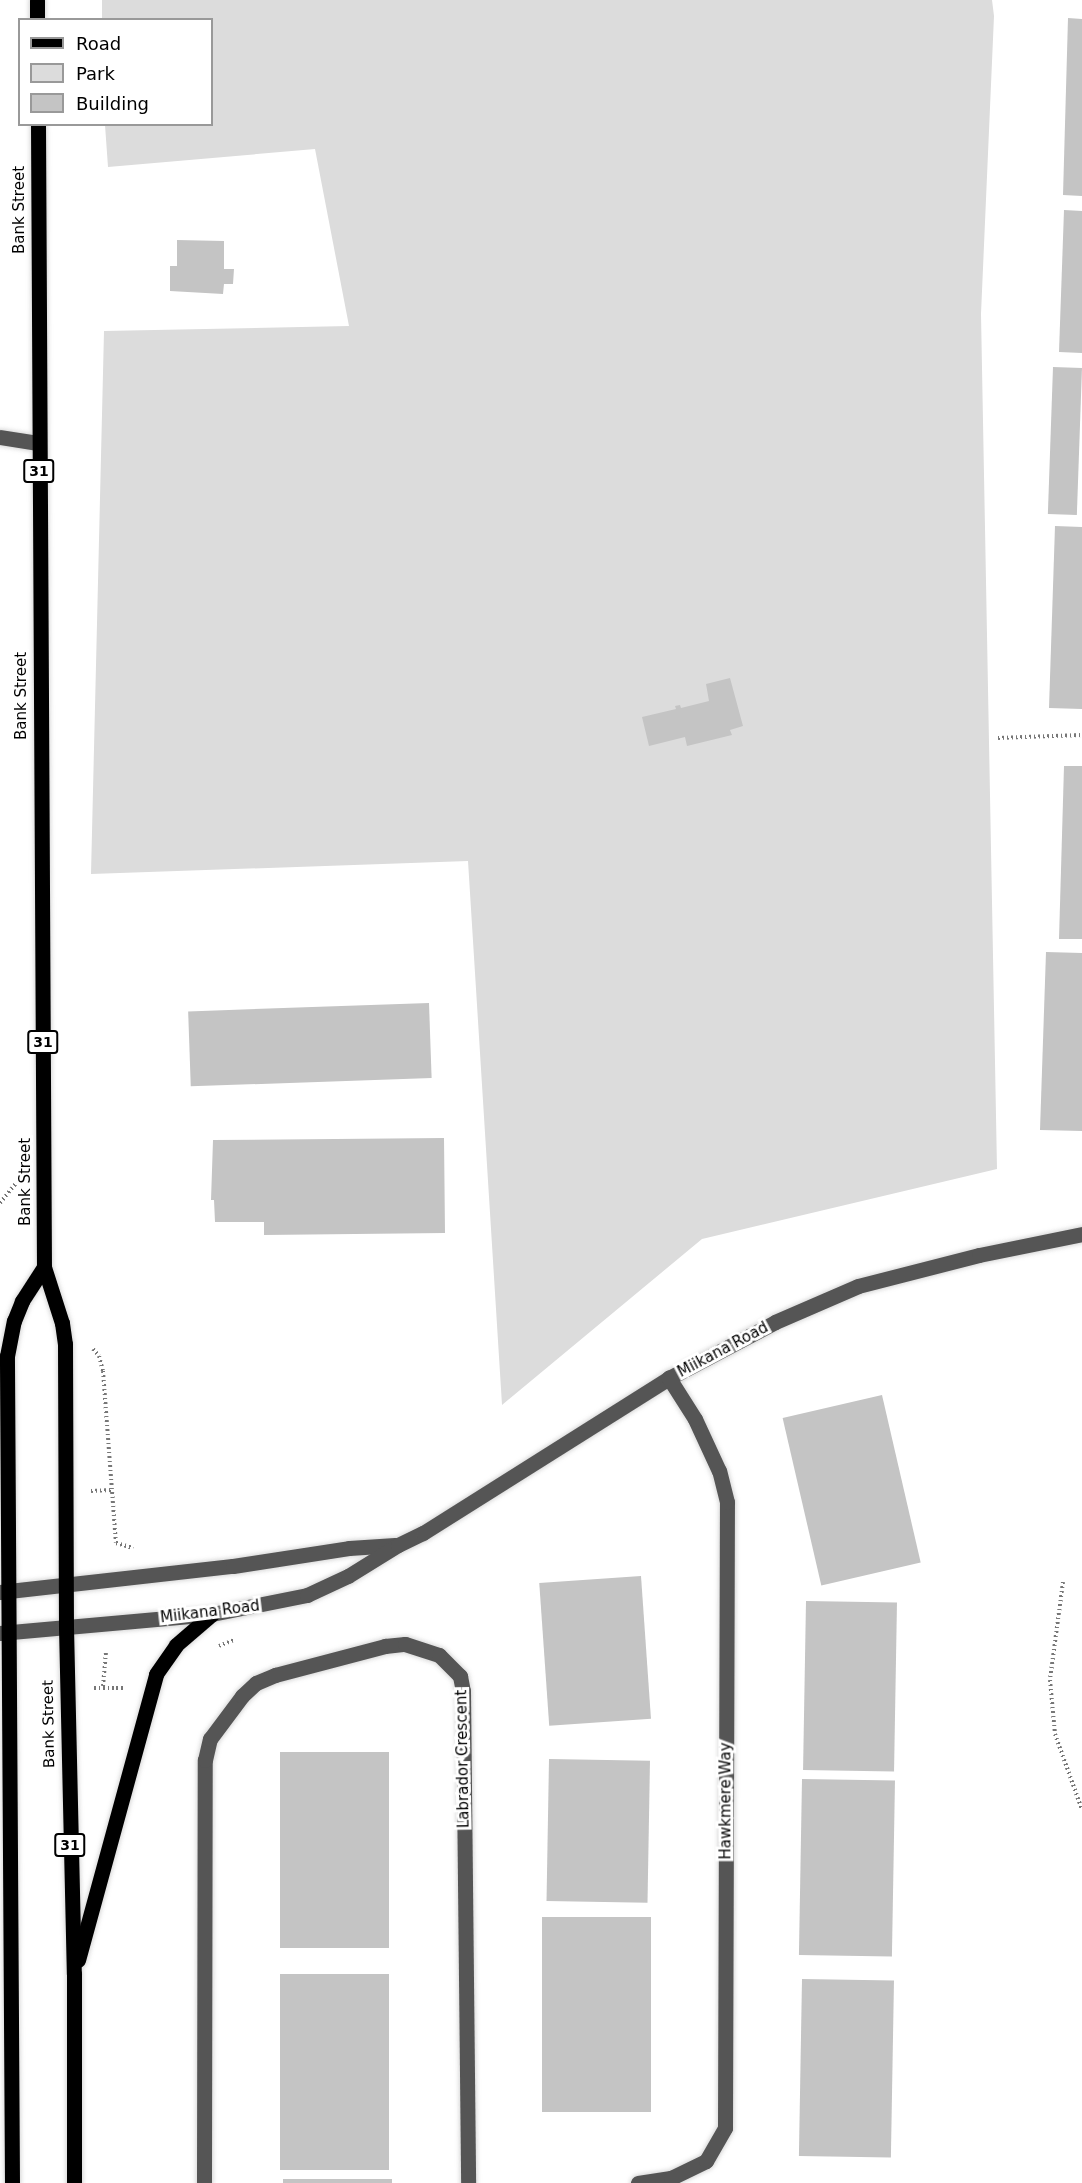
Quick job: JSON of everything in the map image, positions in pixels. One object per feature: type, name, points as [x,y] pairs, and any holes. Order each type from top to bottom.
[{"type":"main road","points":[[37,0],[37,18]]},
{"type":"main road","name":"Bank Street","points":[[38,126],[44,1267],[62,1323],[65,1344],[65,1585],[74,1974],[74,2183]]},
{"type":"main road","points":[[12,2183],[4,1633],[7,1356],[14,1321],[22,1301],[44,1267]]},
{"type":"main road","points":[[74,1974],[156,1674],[176,1646],[212,1614]]},
{"type":"street","points":[[0,437],[39,443]]},
{"type":"street","name":"Miikana Road","points":[[4,1633],[212,1614],[307,1594],[348,1576],[398,1545],[458,1513],[669,1378],[775,1322],[858,1286],[979,1255],[1082,1234]]},
{"type":"street","name":"Hawkmere Way","points":[[638,2183],[671,2178],[706,2161],[725,2128],[727,1502],[719,1471],[695,1419],[669,1378]]},
{"type":"street","name":"Miikana Road","points":[[4,1591],[262,1562],[349,1548],[398,1545]]},
{"type":"street","name":"Labrador Crescent","points":[[204,2183],[205,1760],[210,1738],[242,1696],[256,1683],[275,1675],[363,1652],[405,1644],[439,1655],[460,1676],[463,1691],[468,2183]]},
{"type":"path","points":[[998,738],[1082,735]]},
{"type":"path","points":[[92,1348],[99,1356],[103,1371],[116,1543],[123,1547],[142,1548]]},
{"type":"path","points":[[1063,1582],[1050,1680],[1055,1734],[1082,1810]]},
{"type":"path","points":[[103,1686],[128,1689]]},
{"type":"green space","points":[[102,0],[992,0],[994,16],[981,314],[997,1169],[702,1239],[502,1405],[468,861],[91,874],[104,331],[349,326],[315,149],[108,167],[105,126],[213,126],[213,18],[102,18]]},
{"type":"building","points":[[1068,18],[1082,19],[1082,196],[1063,195]]},
{"type":"building","points":[[1064,210],[1082,211],[1082,353],[1059,352]]},
{"type":"building","points":[[177,240],[224,241],[224,269],[234,269],[233,284],[224,284],[223,294],[170,291],[170,266],[177,266]]},
{"type":"building","points":[[1053,367],[1082,368],[1077,515],[1048,514]]},
{"type":"building","points":[[1055,526],[1082,527],[1082,709],[1049,708]]},
{"type":"building","points":[[730,678],[743,726],[730,730],[732,735],[687,746],[685,737],[649,746],[642,717],[676,709],[675,706],[680,705],[681,708],[709,701],[706,684]]},
{"type":"building","points":[[1064,766],[1082,766],[1082,939],[1059,939]]},
{"type":"building","points":[[1046,952],[1082,953],[1082,1131],[1040,1130]]},
{"type":"building","points":[[429,1003],[432,1078],[191,1086],[188,1011]]},
{"type":"building","points":[[444,1138],[445,1233],[264,1235],[264,1222],[215,1222],[214,1200],[211,1200],[213,1140]]},
{"type":"building","points":[[882,1395],[921,1563],[821,1586],[783,1418]]},
{"type":"building","points":[[641,1576],[651,1719],[549,1726],[539,1583]]},
{"type":"building","points":[[806,1601],[897,1603],[894,1772],[803,1770]]},
{"type":"building","points":[[280,1752],[389,1752],[389,1948],[280,1948]]},
{"type":"building","points":[[549,1759],[650,1761],[648,1903],[547,1901]]},
{"type":"building","points":[[802,1779],[895,1781],[892,1957],[799,1955]]},
{"type":"building","points":[[542,1917],[651,1917],[651,2112],[542,2112]]},
{"type":"building","points":[[280,1974],[389,1974],[389,2170],[280,2170]]},
{"type":"building","points":[[802,1979],[894,1981],[891,2158],[799,2156]]},
{"type":"building","points":[[283,2179],[392,2179],[392,2183],[283,2183]]}]
